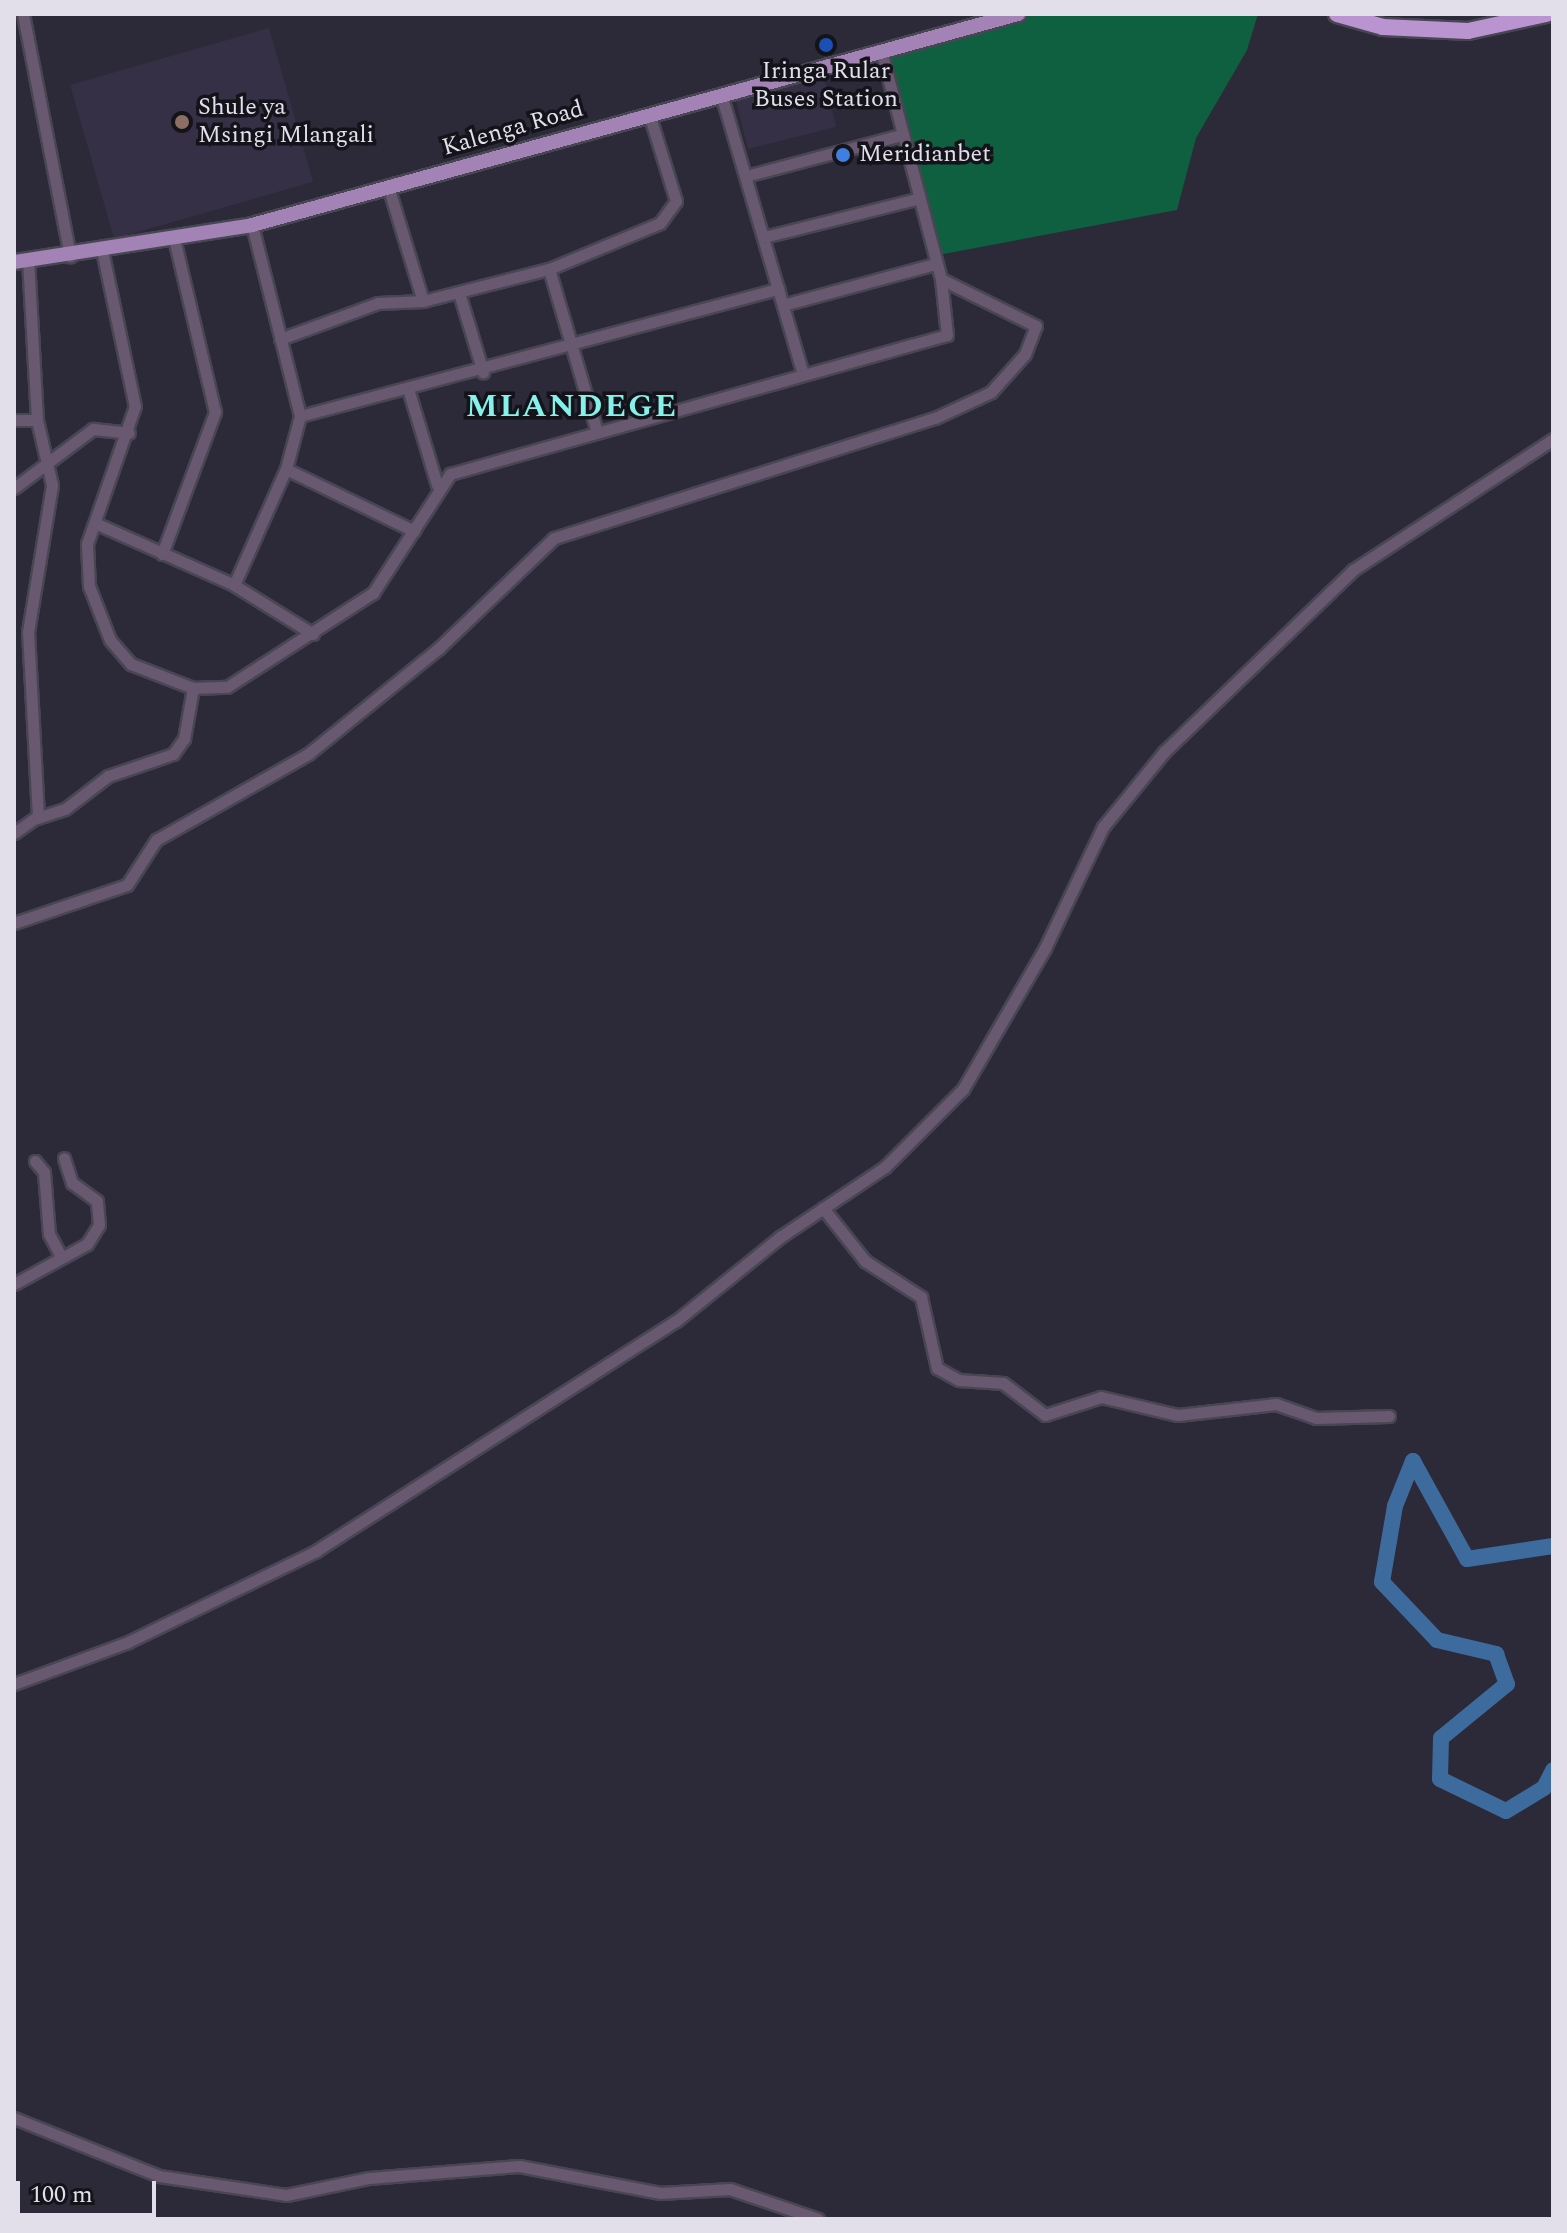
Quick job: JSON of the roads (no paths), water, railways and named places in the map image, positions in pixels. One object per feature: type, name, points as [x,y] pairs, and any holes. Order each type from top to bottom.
[{"type":"highway","points":[[1347,15],[1383,27],[1468,31],[1546,14]]},
{"type":"main road","name":"Kalenga Road","points":[[21,262],[252,225],[721,94],[882,54],[1018,14]]},
{"type":"street","points":[[23,14],[70,256]]},
{"type":"street","points":[[102,250],[135,406],[129,433],[95,523],[87,566],[110,640],[131,664],[193,688],[244,680],[373,593],[414,531],[437,485],[458,471],[803,374],[942,339],[950,328],[941,279],[916,199],[882,54]]},
{"type":"street","points":[[721,94],[803,374]]},
{"type":"street","points":[[280,339],[378,303],[423,301],[459,293],[617,247],[673,212],[676,201],[649,114]]},
{"type":"street","points":[[746,176],[901,135]]},
{"type":"street","points":[[388,186],[423,301]]},
{"type":"street","points":[[764,237],[916,199]]},
{"type":"street","points":[[234,585],[286,469],[300,416],[252,225]]},
{"type":"street","points":[[162,554],[215,412],[174,239]]},
{"type":"street","points":[[21,262],[37,420],[51,495],[28,632],[37,818]]},
{"type":"street","points":[[783,305],[935,264]]},
{"type":"street","points":[[549,269],[569,347],[597,432]]},
{"type":"street","points":[[14,923],[127,885],[150,844],[329,738],[439,648],[554,538],[941,416],[991,392],[1025,354],[1036,326],[941,279]]},
{"type":"street","points":[[300,416],[409,392],[778,289]]},
{"type":"street","points":[[459,293],[483,372]]},
{"type":"street","points":[[409,392],[437,485]]},
{"type":"street","points":[[14,420],[37,420]]},
{"type":"street","points":[[14,488],[47,468],[93,429],[129,433]]},
{"type":"street","points":[[14,1684],[128,1642],[316,1551],[665,1328],[823,1208],[901,1154],[963,1089],[1045,948],[1103,827],[1188,725],[1353,570],[1553,439]]},
{"type":"street","points":[[286,469],[414,531]]},
{"type":"street","points":[[95,523],[234,585],[313,634]]},
{"type":"street","points":[[14,833],[37,818],[65,809],[108,776],[173,754],[184,739],[193,688]]},
{"type":"street","points":[[14,1284],[90,1242],[101,1216],[97,1201],[66,1176],[64,1158]]},
{"type":"street","points":[[35,1161],[44,1172],[52,1246],[61,1257]]},
{"type":"street","points":[[823,1208],[865,1261],[921,1297],[931,1357],[944,1374],[1003,1383],[1045,1415],[1101,1397],[1178,1415],[1276,1404],[1316,1418],[1389,1416]]},
{"type":"street","points":[[14,2118],[159,2176],[286,2195],[369,2178],[519,2166],[660,2193],[730,2189],[818,2219]]},
{"type":"waterway","points":[[1553,1546],[1467,1559],[1413,1461],[1395,1506],[1382,1582],[1437,1640],[1496,1654],[1507,1684],[1441,1738],[1440,1779],[1506,1811],[1544,1788],[1553,1770]]},
{"type":"place","name":"Iringa Rular Buses Station","points":[[826,45]]},
{"type":"place","name":"Shule ya Msingi Mlangali","points":[[182,122]]},
{"type":"place","name":"Meridianbet","points":[[843,155]]},
{"type":"district","name":"MLANDEGE","points":[[572,407]]}]
